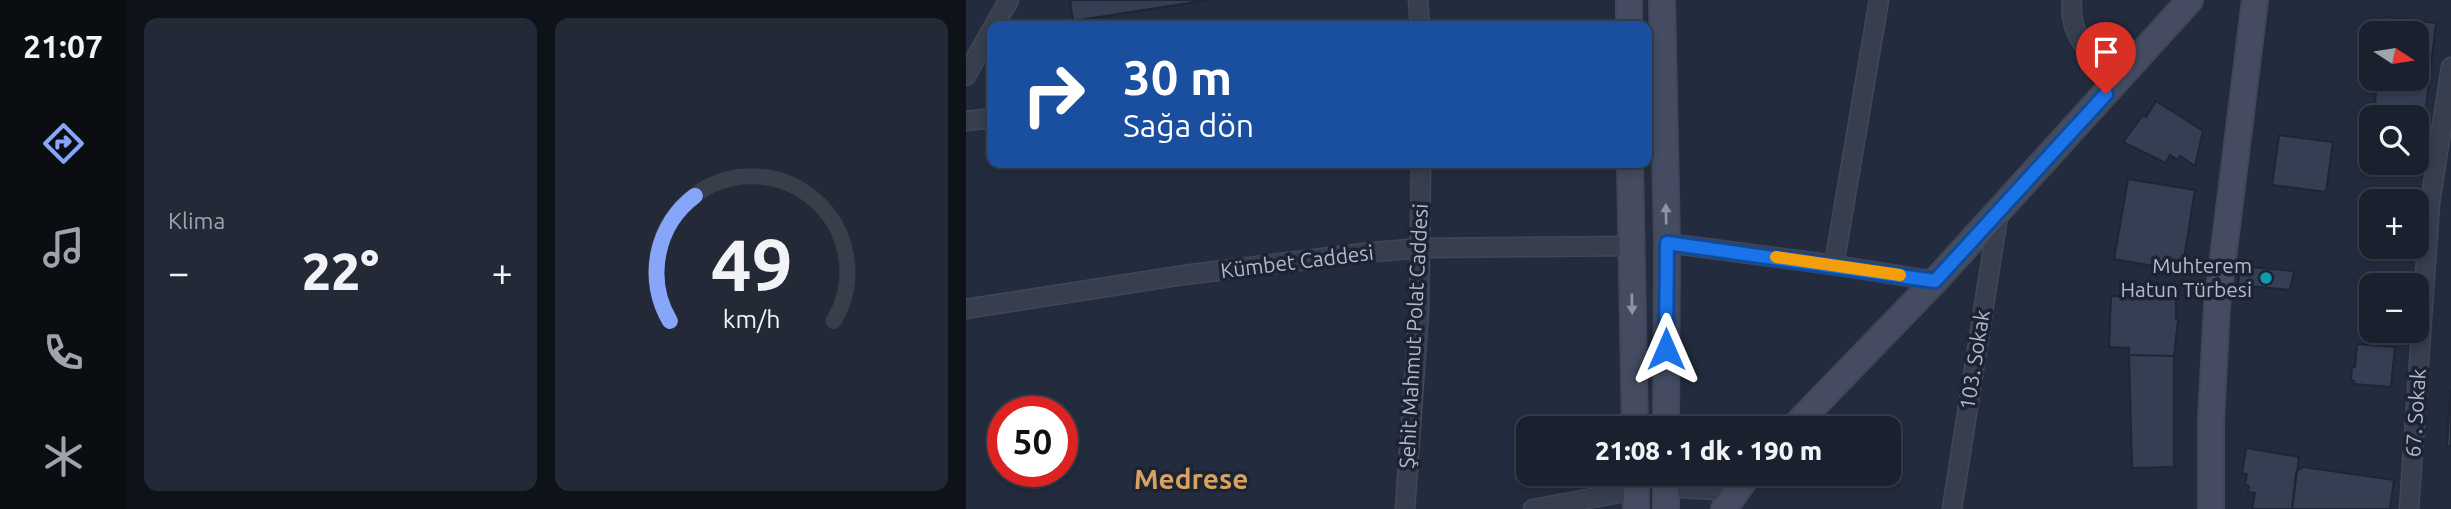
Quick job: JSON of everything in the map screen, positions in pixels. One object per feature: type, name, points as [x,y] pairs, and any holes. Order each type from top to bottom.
[{"type":"street","points":[[997,21],[1009,0]]},
{"type":"street","points":[[1418,0],[1420,21]]},
{"type":"street","points":[[1629,0],[1629,21]]},
{"type":"street","points":[[1662,0],[1667,243],[1666,416]]},
{"type":"street","points":[[1834,265],[1879,0]]},
{"type":"street","points":[[2072,0],[2074,29],[2086,47],[2104,64],[2124,74]]},
{"type":"street","points":[[1805,416],[1935,281],[2190,0]]},
{"type":"street","points":[[2211,509],[2211,420],[2217,306],[2255,0]]},
{"type":"street","points":[[966,76],[987,38]]},
{"type":"street","name":"67. Sokak","points":[[2409,509],[2430,203],[2451,67]]},
{"type":"street","points":[[966,121],[987,119]]},
{"type":"street","name":"Şehit Mahmut Polat Caddesi","points":[[1405,509],[1419,311],[1421,168]]},
{"type":"street","points":[[1630,168],[1635,416]]},
{"type":"street","name":"103. Sokak","points":[[1952,509],[1999,210]]},
{"type":"street","points":[[1667,243],[1935,281]]},
{"type":"street","name":"Kümbet Caddesi","points":[[966,309],[1184,275],[1363,253],[1420,248],[1631,246]]},
{"type":"street","points":[[1666,490],[1736,491]]},
{"type":"street","points":[[1533,509],[1636,491]]},
{"type":"building","points":[[1070,0],[1208,0],[1073,21]]},
{"type":"building","points":[[2384,17],[2419,21],[2384,21]]},
{"type":"building","points":[[2429,22],[2436,23],[2429,82]]},
{"type":"building","points":[[2376,91],[2428,91],[2426,105],[2375,105]]},
{"type":"building","points":[[2156,101],[2203,131],[2195,166],[2180,156],[2178,160],[2170,155],[2166,163],[2123,142],[2143,115],[2146,117]]},
{"type":"building","points":[[2279,135],[2333,142],[2326,192],[2272,185]]},
{"type":"building","points":[[2128,179],[2195,190],[2182,271],[2114,259]]},
{"type":"building","name":"Muhterem Hatun Türbesi","points":[[2240,266],[2294,271],[2290,290],[2238,285]]},
{"type":"building","points":[[2111,296],[2176,298],[2178,319],[2174,356],[2129,355],[2129,348],[2109,347]]},
{"type":"building","points":[[2357,344],[2395,347],[2391,387],[2354,384],[2351,380]]},
{"type":"building","points":[[2129,355],[2174,356],[2174,467],[2132,468]]},
{"type":"building","points":[[2450,392],[2451,446],[2447,446]]},
{"type":"building","points":[[2246,448],[2299,457],[2292,509],[2252,509],[2255,493],[2248,492],[2249,486],[2245,485],[2247,474],[2242,473]]},
{"type":"building","points":[[2303,467],[2394,480],[2390,509],[2292,509],[2296,472]]},
{"type":"slow traffic","points":[[1776,257],[1900,275]]},
{"type":"place","name":"Muhterem Hatun Türbesi","points":[[2266,278]]},
{"type":"district","name":"Medrese","points":[[1191,479]]},
{"type":"route","points":[[1666,349],[1667,243],[1935,281],[2106,94]]}]
